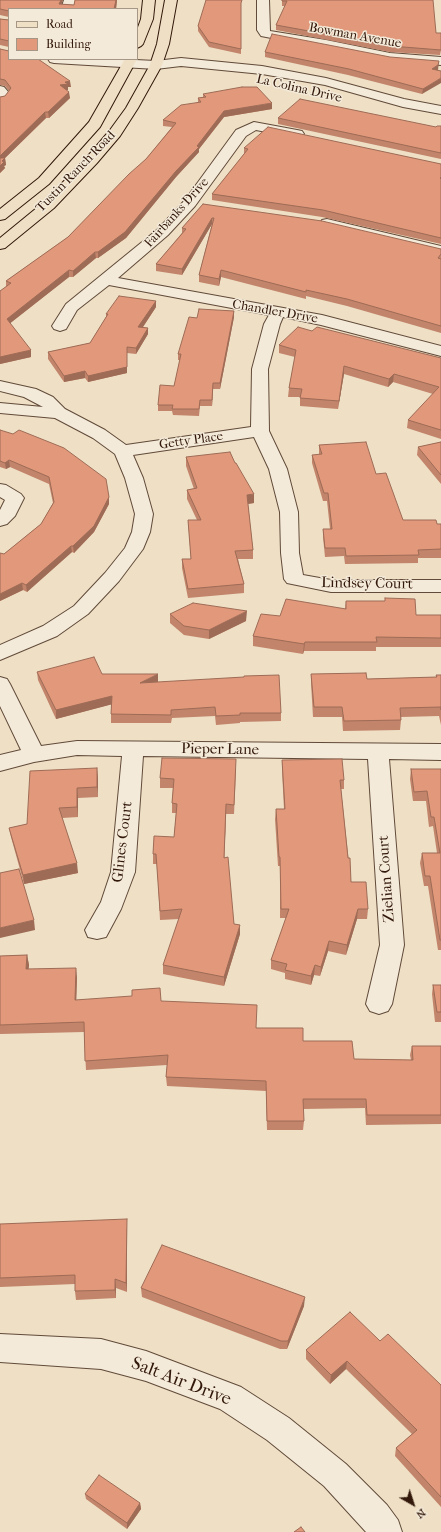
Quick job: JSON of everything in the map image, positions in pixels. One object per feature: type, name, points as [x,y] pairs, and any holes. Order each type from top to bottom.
[{"type":"main road","points":[[138,42],[147,20],[149,0]]},
{"type":"main road","name":"Tustin Ranch Road","points":[[0,245],[49,205],[92,160],[115,133],[132,108],[156,65],[164,37],[171,0]]},
{"type":"main road","name":"Tustin Ranch Road","points":[[0,216],[44,181],[96,124],[130,62]]},
{"type":"street","name":"Bowman Avenue","points":[[263,0],[263,30],[265,34],[326,44],[390,57],[441,61]]},
{"type":"street","name":"La Colina Drive","points":[[79,60],[130,62],[156,65],[178,70],[208,72],[282,84],[313,90],[392,112],[441,120]]},
{"type":"street","name":"La Colina Drive","points":[[156,65],[181,62],[262,70],[326,82],[403,103],[441,110]]},
{"type":"street","name":"Fairbanks Drive","points":[[60,326],[71,307],[163,232],[190,202],[241,133],[254,126],[309,136]]},
{"type":"street","points":[[190,202],[205,205]]},
{"type":"street","points":[[314,221],[362,230],[441,250]]},
{"type":"street","name":"Chandler Drive","points":[[106,280],[330,322],[441,351]]},
{"type":"street","points":[[260,431],[260,369],[272,324],[278,312]]},
{"type":"street","points":[[0,386],[25,392],[47,401],[59,413],[99,434],[123,451],[134,478],[144,514],[141,532],[134,549],[112,577],[81,610],[50,631],[30,642],[0,654]]},
{"type":"street","points":[[3,408],[25,392]]},
{"type":"street","points":[[3,408],[59,413]]},
{"type":"street","name":"Getty Place","points":[[123,451],[260,431]]},
{"type":"street","name":"Lindsey Court","points":[[260,431],[278,469],[289,512],[290,553],[294,579],[331,586],[441,586]]},
{"type":"street","points":[[0,520],[8,512],[7,493]]},
{"type":"street","points":[[0,684],[34,754]]},
{"type":"street","name":"Pieper Lane","points":[[0,763],[34,754],[77,748],[441,752]]},
{"type":"street","name":"Glines Court","points":[[98,930],[113,903],[123,872],[133,749]]},
{"type":"street","name":"Zielian Court","points":[[378,752],[392,945],[378,1004]]},
{"type":"street","name":"Salt Air Drive","points":[[0,1348],[101,1354],[146,1366],[230,1398],[278,1429],[336,1475],[376,1517],[386,1532]]},
{"type":"building","points":[[0,0],[61,0],[59,4],[74,5],[75,0],[116,0],[114,8],[8,8],[8,11],[0,9]]},
{"type":"building","points":[[206,0],[242,0],[241,49],[209,42],[198,26]]},
{"type":"building","points":[[282,0],[433,0],[436,33],[441,33],[441,50],[391,46],[276,25],[287,1]]},
{"type":"building","points":[[0,19],[8,20],[8,41],[0,39]]},
{"type":"building","points":[[272,34],[390,57],[439,61],[438,65],[432,69],[441,71],[441,78],[423,89],[349,69],[265,52]]},
{"type":"building","points":[[0,49],[8,51],[8,60],[39,60],[70,81],[65,82],[68,84],[60,85],[69,92],[48,112],[45,112],[0,156],[0,97],[5,96],[11,88],[5,80],[0,79]]},
{"type":"building","points":[[242,87],[257,87],[272,103],[224,111],[197,146],[199,147],[176,171],[125,232],[98,252],[95,252],[73,271],[69,270],[7,319],[31,350],[0,357],[0,291],[11,283],[6,281],[68,237],[129,174],[146,159],[176,123],[163,120],[181,105],[201,102],[198,98],[206,97],[203,94]]},
{"type":"building","points":[[300,99],[436,127],[441,126],[441,153],[278,118]]},
{"type":"building","points":[[268,127],[441,164],[441,238],[323,210],[212,194],[248,149],[244,148]]},
{"type":"building","points":[[0,158],[5,158],[2,161],[4,162],[0,166]]},
{"type":"building","points":[[203,204],[322,221],[441,249],[441,254],[438,258],[441,259],[441,326],[347,299],[306,290],[306,292],[221,270],[219,279],[199,275],[214,218],[212,218],[182,269],[156,264],[186,229],[182,228]]},
{"type":"building","points":[[119,296],[156,301],[138,327],[148,328],[136,348],[127,347],[127,367],[88,376],[85,371],[64,376],[48,352],[90,343],[108,314],[106,314]]},
{"type":"building","points":[[199,309],[234,311],[220,383],[213,383],[212,400],[200,400],[199,409],[172,409],[173,405],[158,405],[160,385],[174,386],[181,354],[178,354],[189,317],[197,318]]},
{"type":"building","points":[[298,327],[312,331],[317,327],[441,358],[441,430],[408,420],[439,387],[394,374],[389,379],[344,366],[339,401],[300,398],[302,389],[289,388],[296,350],[279,345]]},
{"type":"building","points":[[0,430],[13,434],[19,430],[64,448],[106,479],[109,497],[94,526],[73,546],[71,546],[26,585],[22,583],[0,594],[0,553],[4,554],[41,524],[54,502],[49,477],[9,460],[5,463],[0,461]]},
{"type":"building","points":[[366,442],[376,474],[386,473],[403,520],[436,520],[437,524],[441,524],[441,549],[418,550],[419,555],[346,556],[345,548],[325,548],[323,529],[332,529],[328,493],[324,493],[312,455],[322,454],[319,445]]},
{"type":"building","points":[[441,442],[441,475],[418,447]]},
{"type":"building","points":[[230,452],[254,494],[247,495],[253,550],[235,551],[244,584],[188,589],[182,559],[191,559],[188,520],[201,520],[187,490],[197,488],[186,457]]},
{"type":"building","points":[[385,598],[415,599],[416,615],[441,615],[441,638],[376,637],[377,642],[305,642],[304,644],[253,636],[261,614],[280,616],[286,599],[346,609],[346,601],[385,601]]},
{"type":"building","points":[[193,603],[247,611],[209,630],[184,626],[170,614]]},
{"type":"building","points":[[94,657],[102,674],[158,674],[140,683],[279,675],[281,713],[240,713],[240,715],[216,716],[215,707],[171,710],[171,715],[111,714],[112,696],[56,710],[37,672]]},
{"type":"building","points":[[366,673],[367,679],[437,677],[436,675],[441,675],[441,707],[400,708],[401,720],[344,721],[342,707],[314,707],[311,674]]},
{"type":"building","points":[[162,758],[236,759],[234,805],[226,804],[224,858],[228,857],[234,924],[240,925],[224,977],[163,965],[182,909],[160,911],[156,854],[153,854],[154,836],[174,837],[177,804],[172,803],[174,779],[160,778]]},
{"type":"building","points":[[342,759],[344,780],[340,780],[348,858],[350,858],[351,882],[366,882],[368,909],[358,909],[347,945],[329,941],[321,967],[315,965],[311,976],[285,970],[287,964],[271,960],[289,909],[281,909],[280,857],[276,809],[285,809],[282,760]]},
{"type":"building","points":[[97,768],[97,787],[77,788],[77,807],[59,808],[77,863],[23,875],[9,828],[27,824],[30,771]]},
{"type":"building","points":[[411,769],[441,769],[441,940],[430,876],[425,876],[422,853],[440,853],[434,817],[431,817],[427,791],[414,792]]},
{"type":"building","points":[[19,869],[34,920],[0,928],[0,873]]},
{"type":"building","points":[[27,955],[26,969],[76,968],[75,1000],[132,996],[132,990],[160,988],[161,1001],[257,1005],[256,1028],[303,1028],[303,1041],[352,1041],[354,1059],[413,1060],[412,1046],[441,1046],[441,1115],[367,1115],[366,1099],[303,1099],[304,1121],[267,1121],[266,1081],[166,1077],[168,1055],[85,1061],[84,1022],[0,1025],[0,956]]},
{"type":"building","points":[[433,985],[441,985],[441,1012],[437,1012]]},
{"type":"building","points":[[127,1219],[126,1283],[115,1279],[115,1290],[75,1291],[75,1275],[0,1278],[0,1224]]},
{"type":"building","points":[[162,1245],[305,1297],[288,1341],[281,1341],[141,1288]]},
{"type":"building","points":[[350,1312],[380,1341],[388,1334],[441,1385],[441,1497],[396,1448],[417,1430],[347,1361],[331,1375],[306,1350]]},
{"type":"building","points":[[99,1475],[140,1503],[127,1523],[85,1494]]},
{"type":"building","points":[[301,1527],[305,1532],[294,1532]]}]
